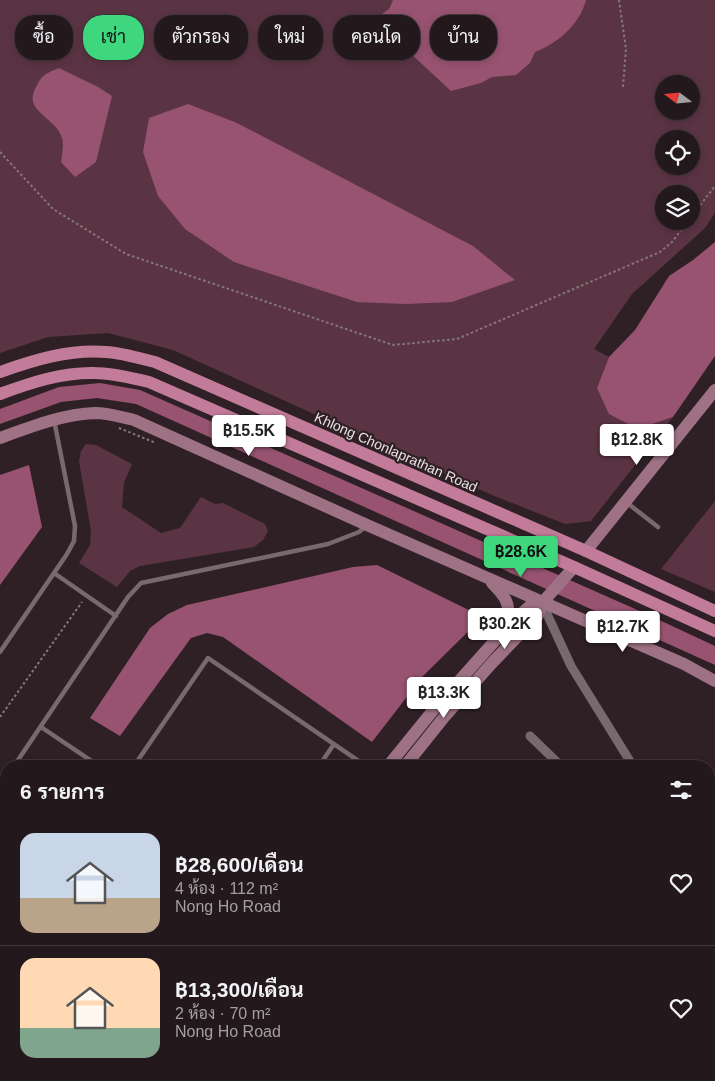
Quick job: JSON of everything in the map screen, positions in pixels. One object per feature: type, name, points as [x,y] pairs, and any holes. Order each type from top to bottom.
[{"type":"main road","name":"Khlong Chonlaprathan Road","points":[[0,372],[58,354],[80,352],[106,352],[155,362],[586,551],[715,611]]},
{"type":"main road","points":[[0,394],[34,382],[68,374],[103,373],[149,382],[574,567],[715,631]]},
{"type":"main road","points":[[410,760],[492,663],[538,615],[542,603],[574,567],[713,396]]},
{"type":"main road","points":[[0,438],[54,420],[79,414],[97,413],[134,420],[367,526],[684,664],[715,681]]},
{"type":"main road","points":[[489,579],[503,594],[508,603],[509,625]]},
{"type":"main road","points":[[393,760],[435,708],[509,625],[530,606],[542,603]]},
{"type":"street","points":[[542,603],[571,666],[629,760]]},
{"type":"street","points":[[530,736],[555,760]]},
{"type":"lane","points":[[0,652],[74,541],[75,526],[54,420]]},
{"type":"lane","points":[[625,502],[658,527]]},
{"type":"lane","points":[[18,760],[131,593],[141,583],[328,544],[359,532],[367,526]]},
{"type":"lane","points":[[54,573],[116,616]]},
{"type":"lane","points":[[138,760],[208,658],[357,760]]},
{"type":"lane","points":[[41,727],[90,760]]},
{"type":"lane","points":[[324,760],[334,744]]},
{"type":"path","points":[[619,0],[626,49],[623,87]]},
{"type":"path","points":[[0,152],[53,209],[126,254],[393,346],[457,339],[660,252],[672,242],[681,230]]},
{"type":"path","points":[[700,205],[715,186]]},
{"type":"path","points":[[113,427],[160,445]]},
{"type":"path","points":[[0,717],[86,596]]},
{"type":"shaded area","points":[[0,0],[715,0],[715,213],[705,228],[632,294],[594,349],[609,357],[597,388],[638,429],[673,417],[591,521],[565,524],[492,495],[173,350],[108,333],[48,337],[0,353]]},
{"type":"shaded area","points":[[393,0],[586,0],[581,14],[570,29],[553,43],[535,52],[530,63],[516,75],[492,77],[481,83],[451,91],[418,60],[420,60],[420,15],[383,15],[389,9]]},
{"type":"shaded area","points":[[59,68],[112,96],[96,162],[75,177],[61,162],[63,143],[59,131],[36,109],[33,103],[36,87],[41,79],[47,73]]},
{"type":"shaded area","points":[[188,104],[237,123],[473,246],[515,280],[452,302],[406,304],[357,302],[234,262],[185,229],[158,196],[143,152],[149,118]]},
{"type":"shaded area","points":[[715,242],[715,356],[673,417],[638,429],[609,414],[597,388],[609,357],[635,330],[669,276]]},
{"type":"shaded area","points":[[100,383],[140,390],[642,612],[715,646],[715,665],[136,404],[97,398],[61,402],[0,424],[0,409],[59,387]]},
{"type":"shaded area","points":[[86,444],[96,445],[132,464],[124,483],[122,507],[161,533],[180,528],[201,497],[215,504],[223,503],[265,524],[268,531],[263,540],[254,547],[140,566],[130,571],[117,587],[79,563],[90,545],[91,531],[79,461],[81,451]]},
{"type":"shaded area","points":[[29,465],[42,527],[0,585],[0,475]]},
{"type":"shaded area","points":[[715,501],[715,592],[661,569]]},
{"type":"shaded area","points":[[377,565],[483,617],[423,676],[372,742],[223,637],[207,633],[191,638],[120,736],[90,718],[150,628],[168,614],[187,605],[353,567]]}]
